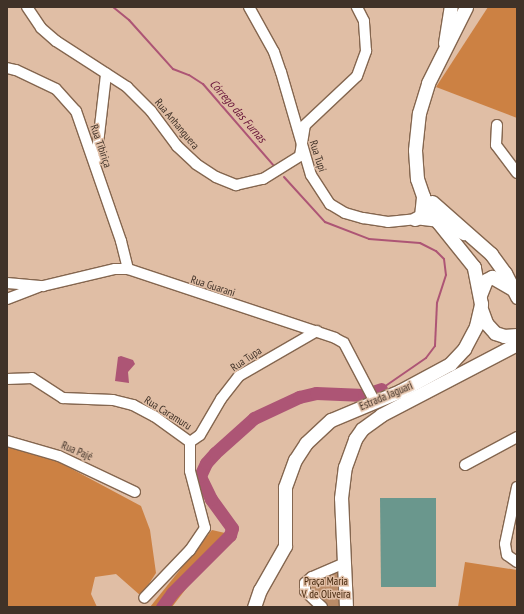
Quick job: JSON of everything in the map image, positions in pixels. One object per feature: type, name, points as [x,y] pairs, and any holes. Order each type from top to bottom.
[{"type":"main road","points":[[444,49],[451,7]]},
{"type":"main road","points":[[415,220],[421,216],[424,209],[415,161],[416,131],[428,83],[466,7]]},
{"type":"main road","points":[[422,194],[444,215],[481,244],[505,273],[516,294]]},
{"type":"main road","name":"Estrada Jaguari","points":[[254,607],[260,590],[285,546],[284,494],[287,476],[306,443],[331,420],[372,395],[420,388],[450,364],[464,349],[481,309],[480,295],[474,267],[438,222],[422,194]]},
{"type":"main road","points":[[480,295],[486,280],[492,277],[516,294]]},
{"type":"main road","points":[[481,309],[486,323],[495,333],[504,336],[517,334]]},
{"type":"main road","points":[[346,607],[341,498],[345,468],[355,439],[370,422],[420,388],[517,344]]},
{"type":"street","name":"Rua Anhanguera","points":[[26,7],[41,28],[127,88],[151,111],[177,146],[196,164],[227,183],[247,184],[263,179],[300,156],[305,125],[357,76],[363,66],[366,38],[364,21],[357,7]]},
{"type":"street","name":"Rua Tupi","points":[[249,7],[274,52],[311,175],[330,204],[345,213],[363,218],[402,222],[415,220],[438,222]]},
{"type":"street","name":"Rua Tibiriça","points":[[7,68],[16,70],[56,89],[71,105],[82,125],[128,269]]},
{"type":"street","points":[[95,165],[106,74]]},
{"type":"street","points":[[497,125],[496,146],[517,173]]},
{"type":"street","points":[[503,155],[517,160]]},
{"type":"street","points":[[402,222],[432,228],[450,238]]},
{"type":"street","points":[[438,222],[481,244]]},
{"type":"street","name":"Rua Guarani","points":[[7,283],[43,286],[115,269],[128,269],[234,306],[317,331],[344,343],[372,395]]},
{"type":"street","points":[[7,299],[43,286]]},
{"type":"street","name":"Rua Tupa","points":[[190,442],[200,435],[221,399],[238,376],[317,331]]},
{"type":"street","name":"Rua Caramuru","points":[[7,379],[32,378],[63,398],[124,402],[154,416],[190,442],[190,471],[205,528],[190,550],[144,598]]},
{"type":"street","points":[[465,464],[517,437]]},
{"type":"street","name":"Rua Pajé","points":[[7,441],[65,459],[135,492]]},
{"type":"street","points":[[517,487],[505,544],[507,555],[517,562]]},
{"type":"street","points":[[322,607],[305,591],[305,583],[312,577],[343,564]]},
{"type":"green space","name":"Praça Maria V. de Oliveira","points":[[338,571],[340,607],[328,607],[316,597],[311,588],[316,580]]},
{"type":"shaded area","points":[[488,7],[517,7],[517,118],[436,87]]},
{"type":"shaded area","points":[[121,356],[133,360],[135,364],[128,372],[129,383],[115,381],[118,357]]},
{"type":"shaded area","points":[[7,447],[42,453],[141,506],[150,530],[156,573],[141,596],[116,574],[95,577],[91,594],[97,607],[7,607]]},
{"type":"shaded area","points":[[212,530],[225,533],[222,542],[172,607],[150,607]]},
{"type":"shaded area","points":[[465,562],[517,570],[517,607],[458,607]]},
{"type":"building","points":[[380,498],[436,498],[436,587],[381,587]]},
{"type":"waterway","name":"Córrego das Furnas","points":[[113,7],[129,20],[173,69],[189,75],[203,84],[275,167]]},
{"type":"waterway","name":"Córrego das Furnas","points":[[284,177],[325,222],[369,239],[420,243],[436,251],[444,259],[446,275],[437,303],[435,346],[426,358],[381,389]]},
{"type":"waterway","points":[[162,607],[172,593],[230,535],[232,528],[211,499],[200,476],[206,463],[215,453],[254,418],[299,397],[316,393],[364,395],[381,389]]}]
